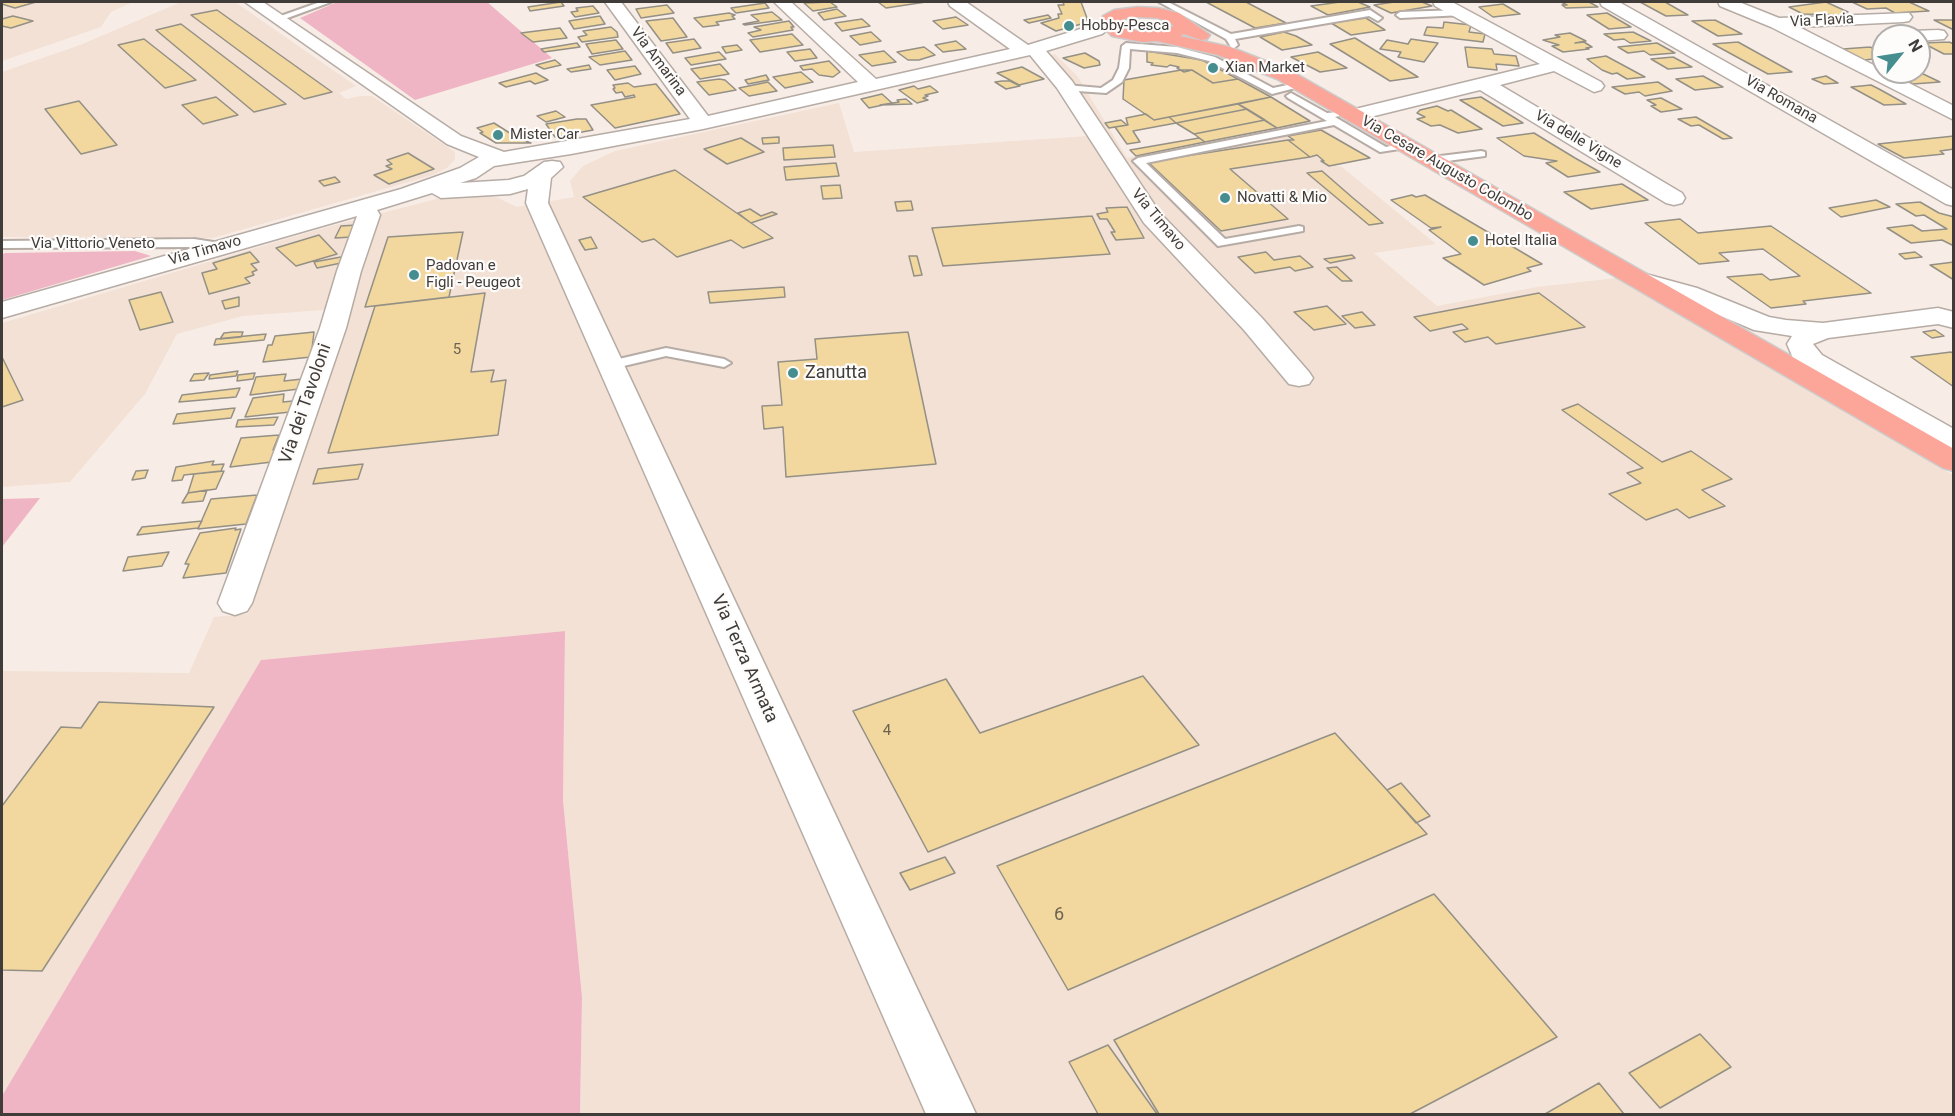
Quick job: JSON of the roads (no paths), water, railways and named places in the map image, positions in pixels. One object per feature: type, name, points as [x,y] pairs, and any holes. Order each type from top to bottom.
[{"type":"main road","name":"Via Cesare Augusto Colombo","points":[[1135,2],[1160,7],[1173,17],[1185,19],[1191,32],[1232,41],[1272,65],[1292,85]]},
{"type":"main road","name":"Via Timavo","points":[[1160,7],[1113,14],[1111,28],[1129,35],[1156,36],[1176,32],[1181,28],[1185,19]]},
{"type":"main road","name":"Via Cesare Augusto Colombo","points":[[1156,36],[1224,51],[1292,85],[1341,116],[1406,145],[1953,462]]},
{"type":"street","points":[[253,2],[454,140],[467,146],[512,157],[536,160],[543,165],[540,184],[514,192],[474,185],[468,179],[471,170],[467,146]]},
{"type":"street","name":"Via Amarina","points":[[613,2],[703,123]]},
{"type":"street","points":[[782,2],[872,85]]},
{"type":"street","points":[[956,2],[1038,48]]},
{"type":"street","points":[[1441,2],[1594,86]]},
{"type":"street","name":"Via Romana","points":[[1608,2],[1953,199]]},
{"type":"street","name":"Via Flavia","points":[[1726,2],[1777,23],[1953,114]]},
{"type":"street","name":"Via Timavo","points":[[1038,48],[1096,30],[1113,14]]},
{"type":"street","name":"Via Flavia","points":[[1777,23],[1903,17]]},
{"type":"street","name":"Via Flavia","points":[[1796,33],[1839,37]]},
{"type":"street","name":"Via Timavo","points":[[2,310],[410,194],[512,157],[703,123],[1038,48],[1129,35]]},
{"type":"street","points":[[1931,35],[1938,35]]},
{"type":"street","name":"Via Timavo","points":[[1038,48],[1152,218],[1252,324],[1299,378]]},
{"type":"street","points":[[1341,116],[1557,65]]},
{"type":"street","name":"Via delle Vigne","points":[[1483,83],[1674,198]]},
{"type":"street","points":[[1932,103],[1953,100]]},
{"type":"street","name":"Via Timavo","points":[[540,184],[579,155],[649,133]]},
{"type":"street","name":"Via Terza Armata","points":[[540,184],[610,365],[951,1114]]},
{"type":"street","name":"Via Timavo","points":[[410,194],[492,188]]},
{"type":"street","name":"Via dei Tavoloni","points":[[236,603],[333,328],[349,271],[369,215],[363,206]]},
{"type":"street","name":"Via Cesare Augusto Colombo","points":[[1642,280],[1688,293],[1762,324],[1823,331]]},
{"type":"street","name":"Via Cesare Augusto Colombo","points":[[1953,320],[1930,317],[1823,331],[1804,338],[1800,344],[1803,352],[1812,361],[1953,441]]},
{"type":"lane","points":[[279,18],[327,2]]},
{"type":"lane","points":[[1232,41],[1370,13],[1378,18]]},
{"type":"lane","points":[[1400,15],[1461,13]]},
{"type":"lane","points":[[1066,88],[1102,91],[1117,82],[1124,68],[1126,46],[1177,50],[1212,59],[1272,91],[1292,85]]},
{"type":"lane","points":[[1299,229],[1222,243],[1138,161],[1341,116]]},
{"type":"lane","points":[[1432,160],[1481,154]]},
{"type":"lane","name":"Via Vittorio Veneto","points":[[2,244],[194,243],[220,247]]},
{"type":"lane","points":[[610,365],[666,352],[724,363]]},
{"type":"place","name":"Hobby-Pesca","points":[[1069,26]]},
{"type":"place","name":"Xian Market","points":[[1213,68]]},
{"type":"place","name":"Mister Car","points":[[498,135]]},
{"type":"place","name":"Novatti & Mio","points":[[1225,198]]},
{"type":"place","name":"Hotel Italia","points":[[1473,241]]},
{"type":"place","name":"Padovan e Figli - Peugeot","points":[[414,275]]},
{"type":"place","name":"Zanutta","points":[[793,373]]}]
